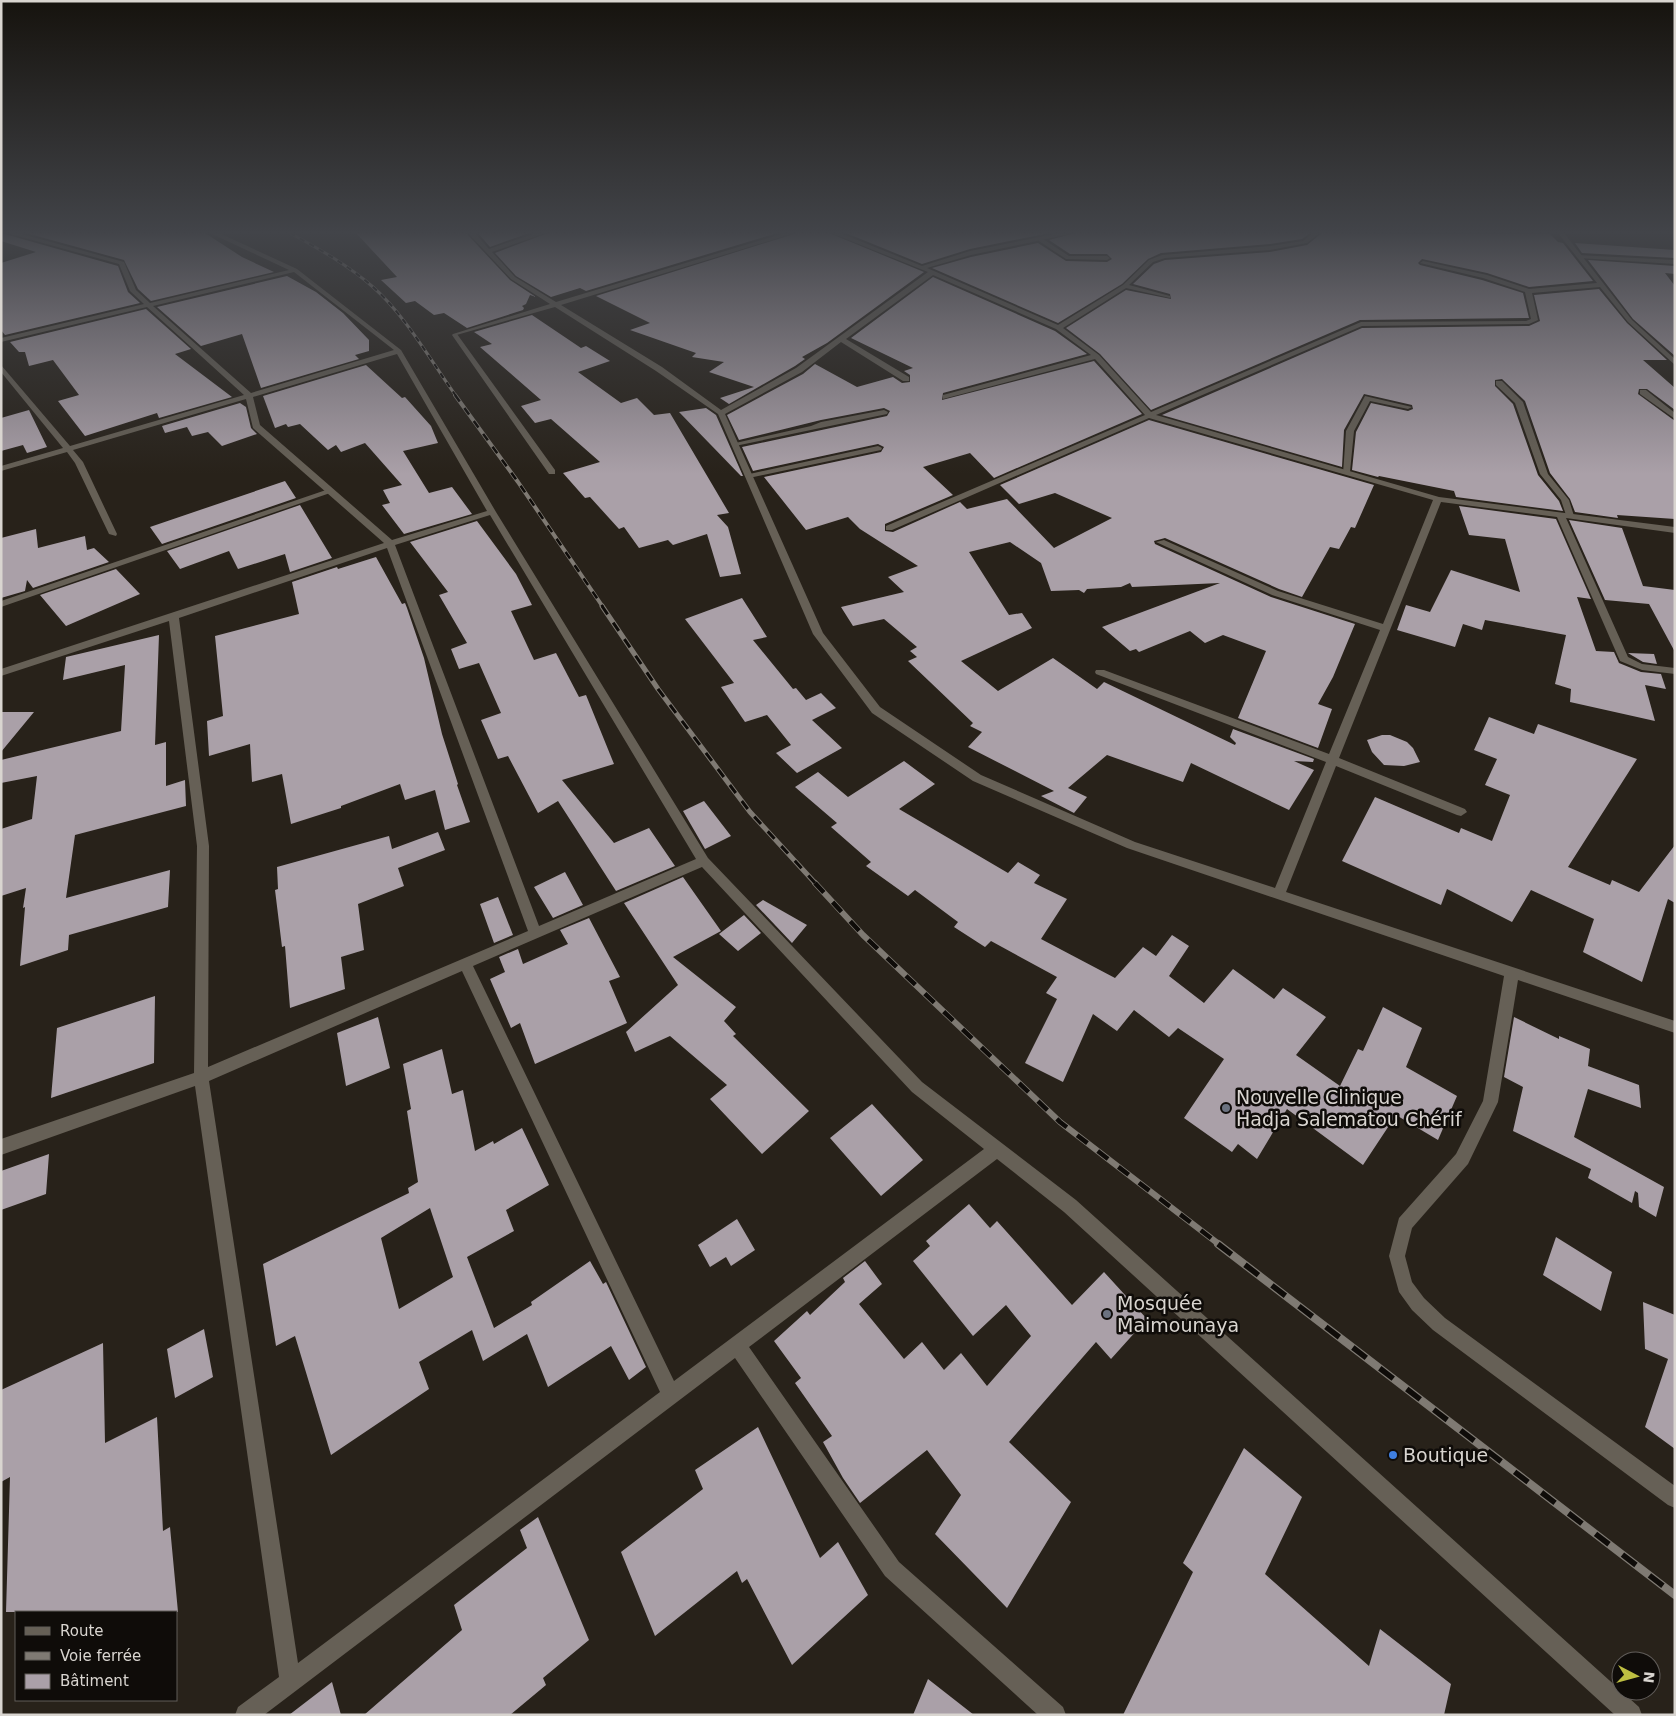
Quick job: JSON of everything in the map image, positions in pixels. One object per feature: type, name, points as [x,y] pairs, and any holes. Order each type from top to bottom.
[{"type":"street","points":[[1,340],[119,313]]},
{"type":"street","points":[[158,313],[249,395],[256,426],[390,543],[535,933]]},
{"type":"street","points":[[350,313],[399,351],[492,512],[704,861],[917,1087],[1070,1206],[1631,1715]]},
{"type":"street","points":[[531,313],[455,335],[552,472]]},
{"type":"street","points":[[572,313],[659,369],[721,413],[818,634],[876,710],[977,778],[1131,845],[1675,1027]]},
{"type":"street","points":[[721,413],[799,370],[876,313]]},
{"type":"street","points":[[1024,313],[1058,328],[1097,356],[1150,416],[1438,499],[1675,530]]},
{"type":"street","points":[[1058,328],[1082,313]]},
{"type":"street","points":[[889,528],[1361,324],[1527,322],[1535,320],[1533,313]]},
{"type":"street","points":[[1624,313],[1675,363]]},
{"type":"street","points":[[841,339],[906,379]]},
{"type":"street","points":[[1658,348],[1675,348]]},
{"type":"street","points":[[1,468],[399,351]]},
{"type":"street","points":[[946,397],[1097,356]]},
{"type":"street","points":[[1,367],[79,462],[113,534]]},
{"type":"street","points":[[1498,383],[1519,402],[1544,474],[1565,500],[1565,515],[1624,659],[1629,664],[1675,671]]},
{"type":"street","points":[[1643,392],[1675,418]]},
{"type":"street","points":[[1346,472],[1350,431],[1368,398],[1408,406]]},
{"type":"street","points":[[735,444],[884,412]]},
{"type":"street","points":[[749,475],[878,448]]},
{"type":"street","points":[[1,604],[330,492]]},
{"type":"street","points":[[1279,893],[1438,499]]},
{"type":"street","points":[[1,673],[174,618],[390,543],[492,512]]},
{"type":"street","points":[[1161,542],[1275,593],[1386,628]]},
{"type":"street","points":[[174,618],[203,846],[201,1076],[290,1682]]},
{"type":"street","points":[[1100,672],[1333,760],[1461,812]]},
{"type":"street","points":[[1,1147],[201,1076],[704,861]]},
{"type":"street","points":[[465,964],[671,1394]]},
{"type":"street","points":[[1512,972],[1490,1102],[1462,1159],[1405,1224],[1397,1256],[1405,1286],[1418,1304],[1439,1324],[1675,1498]]},
{"type":"street","points":[[246,1715],[996,1150]]},
{"type":"street","points":[[736,1344],[892,1569],[1055,1715]]},
{"type":"building","points":[[1,313],[97,313],[5,335],[1,330]]},
{"type":"building","points":[[129,313],[151,313],[191,349],[175,354],[232,397],[159,418],[157,413],[85,436],[58,401],[79,395],[53,360],[29,366],[25,352],[19,352],[10,342]]},
{"type":"building","points":[[164,313],[343,313],[369,340],[369,351],[355,355],[359,359],[261,388],[242,334],[201,346]]},
{"type":"building","points":[[444,313],[513,313],[467,328]]},
{"type":"building","points":[[630,313],[868,313],[827,343],[802,357],[805,359],[795,366],[729,404],[720,398],[754,387],[709,372],[724,362],[692,357],[696,353],[630,330],[650,323]]},
{"type":"building","points":[[884,313],[1015,313],[1055,331],[1087,354],[943,393],[942,400],[1094,361],[1142,414],[994,478],[970,453],[923,467],[953,495],[885,524],[885,531],[893,532],[960,502],[967,509],[1007,499],[1054,548],[1112,518],[1055,493],[1019,504],[1000,485],[1149,420],[1374,485],[1355,528],[1351,527],[1339,549],[1330,547],[1302,597],[1279,589],[1165,538],[1154,541],[1155,544],[1271,597],[1355,624],[1333,677],[1318,704],[1332,709],[1318,748],[1238,718],[1266,651],[1223,635],[1205,643],[1190,631],[1139,652],[1136,649],[1130,651],[1102,627],[1220,583],[1132,587],[1130,583],[1121,587],[1087,589],[1084,593],[1079,590],[1051,591],[1041,563],[1010,542],[969,552],[1009,615],[1022,613],[1032,628],[961,661],[998,691],[1053,658],[1097,689],[1104,682],[1235,745],[1236,743],[1230,737],[1233,729],[1314,759],[1313,762],[1294,761],[1314,770],[1289,810],[1191,763],[1183,782],[1107,755],[1068,788],[1087,797],[1074,813],[1041,796],[1054,791],[968,747],[982,732],[970,726],[973,723],[908,661],[917,657],[910,651],[917,647],[884,619],[853,626],[841,607],[904,592],[888,577],[918,566],[860,529],[848,517],[806,530],[764,477],[881,452],[884,447],[878,444],[753,471],[742,447],[887,416],[890,411],[884,408],[821,420],[739,440],[727,415],[803,374],[815,364],[857,387],[893,377],[902,383],[910,382],[910,375],[904,371],[913,368],[851,338]]},
{"type":"building","points":[[1035,313],[1074,313],[1058,323]]},
{"type":"building","points":[[1090,313],[1528,313],[1529,318],[1360,320],[1151,410],[1100,354],[1066,328]]},
{"type":"building","points":[[1538,313],[1619,313],[1667,360],[1643,360],[1675,388],[1675,410],[1647,389],[1639,389],[1638,394],[1675,421],[1675,519],[1617,515],[1618,518],[1575,512],[1570,499],[1550,473],[1525,401],[1502,379],[1495,380],[1495,386],[1513,404],[1538,475],[1559,501],[1563,511],[1456,497],[1454,491],[1378,477],[1352,470],[1356,432],[1371,403],[1408,411],[1413,409],[1412,405],[1364,394],[1344,430],[1342,467],[1162,415],[1362,328],[1529,326],[1540,321]]},
{"type":"building","points":[[1628,313],[1675,313],[1675,356]]},
{"type":"building","points":[[532,315],[581,348],[586,346],[610,361],[578,372],[621,403],[637,398],[654,415],[670,413],[729,513],[717,515],[728,527],[741,574],[720,577],[707,534],[673,545],[668,540],[639,548],[624,527],[619,529],[590,497],[585,498],[563,473],[600,462],[551,419],[535,423],[521,406],[541,400],[480,347],[492,344],[474,332]]},
{"type":"building","points":[[366,365],[402,398],[405,397],[431,426],[438,443],[403,451],[429,493],[452,487],[472,514],[404,534],[382,505],[390,503],[383,490],[402,485],[365,443],[341,452],[336,445],[328,450],[300,424],[288,427],[286,424],[275,428],[263,396]]},
{"type":"building","points":[[240,403],[246,407],[251,428],[257,434],[222,446],[208,432],[192,436],[187,427],[165,433],[162,426]]},
{"type":"building","points":[[706,408],[716,415],[743,476],[679,412]]},
{"type":"building","points":[[29,410],[47,447],[27,453],[23,445],[1,451],[1,418]]},
{"type":"building","points":[[285,481],[296,498],[162,544],[150,527]]},
{"type":"building","points":[[300,505],[332,558],[290,572],[285,554],[238,569],[229,551],[180,569],[167,551]]},
{"type":"building","points":[[1459,506],[1556,519],[1591,599],[1577,597],[1596,651],[1614,652],[1619,663],[1641,672],[1661,674],[1666,689],[1645,685],[1655,721],[1570,702],[1571,689],[1555,684],[1566,635],[1485,620],[1482,630],[1463,624],[1455,647],[1397,630],[1406,605],[1430,612],[1451,570],[1520,592],[1505,539],[1469,535]]},
{"type":"building","points":[[1569,520],[1622,528],[1643,586],[1675,590],[1675,652],[1649,604],[1605,600]]},
{"type":"building","points":[[477,521],[516,574],[532,605],[511,611],[534,660],[556,653],[579,697],[586,695],[614,764],[562,780],[614,843],[649,828],[675,866],[616,891],[558,801],[538,813],[508,756],[498,759],[481,720],[501,713],[479,663],[459,669],[451,649],[467,643],[439,595],[448,592],[410,542]]},
{"type":"building","points":[[36,529],[38,548],[85,536],[87,550],[94,548],[109,562],[33,588],[27,580],[25,591],[1,598],[1,538]]},
{"type":"building","points":[[376,557],[402,604],[405,603],[407,608],[424,658],[442,734],[470,822],[445,830],[435,790],[405,800],[400,784],[341,806],[341,808],[291,824],[282,774],[252,782],[250,744],[209,756],[207,721],[223,716],[215,636],[299,614],[292,582],[337,567],[338,569]]},
{"type":"building","points":[[116,569],[140,594],[66,626],[40,595]]},
{"type":"building","points":[[742,598],[767,637],[753,640],[793,689],[796,688],[806,700],[821,693],[836,708],[812,720],[842,748],[797,773],[776,753],[791,745],[767,715],[745,722],[721,687],[734,683],[685,619]]},
{"type":"building","points":[[159,635],[155,745],[166,742],[166,786],[185,780],[186,806],[75,835],[66,898],[170,870],[168,907],[69,935],[68,950],[20,966],[26,888],[1,896],[1,829],[32,819],[37,776],[1,783],[1,760],[121,731],[125,665],[63,680],[66,657]]},
{"type":"building","points":[[1628,653],[1654,654],[1657,664],[1643,662]]},
{"type":"building","points":[[1,712],[34,712],[1,752]]},
{"type":"building","points":[[1489,717],[1534,734],[1538,724],[1637,759],[1568,867],[1610,885],[1612,880],[1639,892],[1675,845],[1675,903],[1668,899],[1642,982],[1583,952],[1594,919],[1531,890],[1512,922],[1447,889],[1441,905],[1342,861],[1375,797],[1459,833],[1461,828],[1492,841],[1510,795],[1485,785],[1497,759],[1474,750]]},
{"type":"building","points":[[1382,735],[1390,735],[1407,742],[1413,748],[1420,762],[1404,766],[1384,765],[1372,752],[1367,740]]},
{"type":"building","points":[[904,761],[935,784],[899,809],[1008,873],[1018,862],[1040,875],[1034,883],[1067,899],[1041,939],[1115,978],[1143,947],[1156,956],[1172,935],[1189,946],[1169,976],[1204,1003],[1233,969],[1274,999],[1283,988],[1326,1017],[1296,1055],[1340,1086],[1358,1049],[1363,1051],[1383,1007],[1422,1028],[1406,1067],[1457,1096],[1438,1140],[1396,1115],[1363,1165],[1287,1109],[1257,1159],[1238,1144],[1232,1152],[1184,1118],[1224,1059],[1178,1028],[1169,1037],[1134,1010],[1117,1031],[1093,1014],[1063,1082],[1025,1063],[1057,999],[1046,993],[1057,977],[991,941],[985,947],[954,927],[958,922],[915,890],[908,896],[866,866],[871,862],[831,827],[837,823],[795,787],[818,772],[848,797]]},
{"type":"building","points":[[704,801],[731,836],[705,849],[683,811]]},
{"type":"building","points":[[438,832],[445,850],[398,868],[404,886],[358,904],[364,950],[341,957],[345,989],[290,1008],[285,946],[282,947],[275,890],[278,889],[277,867],[389,836],[392,849]]},
{"type":"building","points":[[565,872],[583,905],[553,918],[534,887]]},
{"type":"building","points":[[683,877],[721,931],[673,957],[736,1007],[724,1021],[736,1034],[733,1036],[809,1111],[762,1154],[710,1099],[727,1085],[670,1036],[635,1052],[626,1032],[678,985],[624,903]]},
{"type":"building","points":[[498,897],[513,935],[494,943],[480,904]]},
{"type":"building","points":[[763,900],[807,925],[792,943],[756,905]]},
{"type":"building","points":[[744,915],[761,933],[738,951],[719,934]]},
{"type":"building","points":[[589,918],[620,977],[609,981],[627,1023],[535,1064],[520,1023],[511,1028],[490,979],[505,972],[499,957],[518,949],[523,964],[568,944],[560,930]]},
{"type":"building","points":[[155,996],[154,1063],[51,1098],[57,1028]]},
{"type":"building","points":[[378,1017],[390,1068],[346,1086],[337,1033]]},
{"type":"building","points":[[1514,1017],[1559,1039],[1559,1036],[1590,1049],[1588,1066],[1639,1085],[1641,1108],[1588,1089],[1574,1137],[1664,1187],[1656,1217],[1639,1207],[1638,1193],[1635,1191],[1632,1203],[1588,1178],[1591,1169],[1513,1131],[1523,1087],[1504,1077]]},
{"type":"building","points":[[442,1049],[452,1094],[463,1090],[475,1151],[493,1141],[494,1144],[522,1128],[549,1185],[506,1210],[514,1231],[467,1257],[494,1328],[532,1305],[531,1302],[590,1261],[603,1284],[606,1282],[646,1367],[629,1380],[611,1346],[548,1387],[527,1334],[483,1361],[472,1330],[419,1362],[429,1389],[331,1455],[295,1336],[276,1346],[263,1264],[409,1193],[408,1188],[418,1182],[407,1111],[411,1109],[403,1064]],"holes":[[[430,1208],[453,1277],[399,1309],[381,1238]]]},
{"type":"building","points":[[872,1104],[923,1160],[881,1196],[830,1138]]},
{"type":"building","points":[[49,1154],[46,1194],[1,1210],[1,1171]]},
{"type":"building","points":[[969,1204],[990,1228],[997,1221],[1072,1305],[1104,1272],[1147,1319],[1111,1359],[1096,1342],[1009,1442],[1071,1502],[1007,1608],[935,1534],[961,1495],[927,1450],[860,1503],[843,1478],[823,1442],[832,1436],[795,1383],[801,1378],[774,1341],[807,1311],[810,1315],[845,1282],[843,1278],[865,1261],[882,1284],[859,1304],[904,1359],[922,1342],[944,1370],[961,1353],[987,1386],[1031,1336],[1006,1305],[973,1336],[913,1261],[930,1246],[926,1241]]},
{"type":"building","points":[[737,1219],[755,1250],[731,1266],[726,1257],[710,1267],[698,1245]]},
{"type":"building","points":[[1556,1237],[1612,1272],[1601,1311],[1543,1275]]},
{"type":"building","points":[[1643,1302],[1675,1315],[1675,1449],[1645,1427],[1668,1359],[1645,1349]]},
{"type":"building","points":[[204,1329],[213,1377],[175,1398],[167,1349]]},
{"type":"building","points":[[103,1343],[105,1443],[157,1417],[163,1531],[170,1527],[178,1611],[6,1612],[10,1477],[1,1482],[1,1390]]},
{"type":"building","points":[[758,1427],[820,1558],[838,1542],[868,1595],[792,1665],[747,1579],[742,1583],[737,1571],[655,1636],[621,1552],[703,1489],[695,1470]]},
{"type":"building","points":[[1244,1448],[1302,1497],[1265,1574],[1369,1666],[1380,1629],[1451,1684],[1444,1715],[1123,1715],[1193,1572],[1183,1563]]},
{"type":"building","points":[[538,1517],[589,1640],[543,1678],[546,1685],[510,1715],[364,1715],[462,1630],[454,1605],[527,1548],[520,1530]]},
{"type":"building","points":[[928,1679],[974,1715],[913,1715]]},
{"type":"building","points":[[332,1682],[341,1715],[289,1715]]},
{"type":"railway","points":[[398,313],[456,396]]},
{"type":"railway","points":[[455,395],[518,482],[603,607]]},
{"type":"railway","points":[[602,606],[658,689],[750,812],[816,884]]},
{"type":"railway","points":[[815,883],[863,935],[1060,1122],[1220,1245]]},
{"type":"railway","points":[[1218,1244],[1675,1595]]},
{"type":"place","name":"Nouvelle Clinique Hadja Salematou Chérif","points":[[1226,1108]]},
{"type":"place","name":"Mosquée Maimounaya","points":[[1107,1314]]},
{"type":"place","name":"Boutique","points":[[1393,1455]]}]
